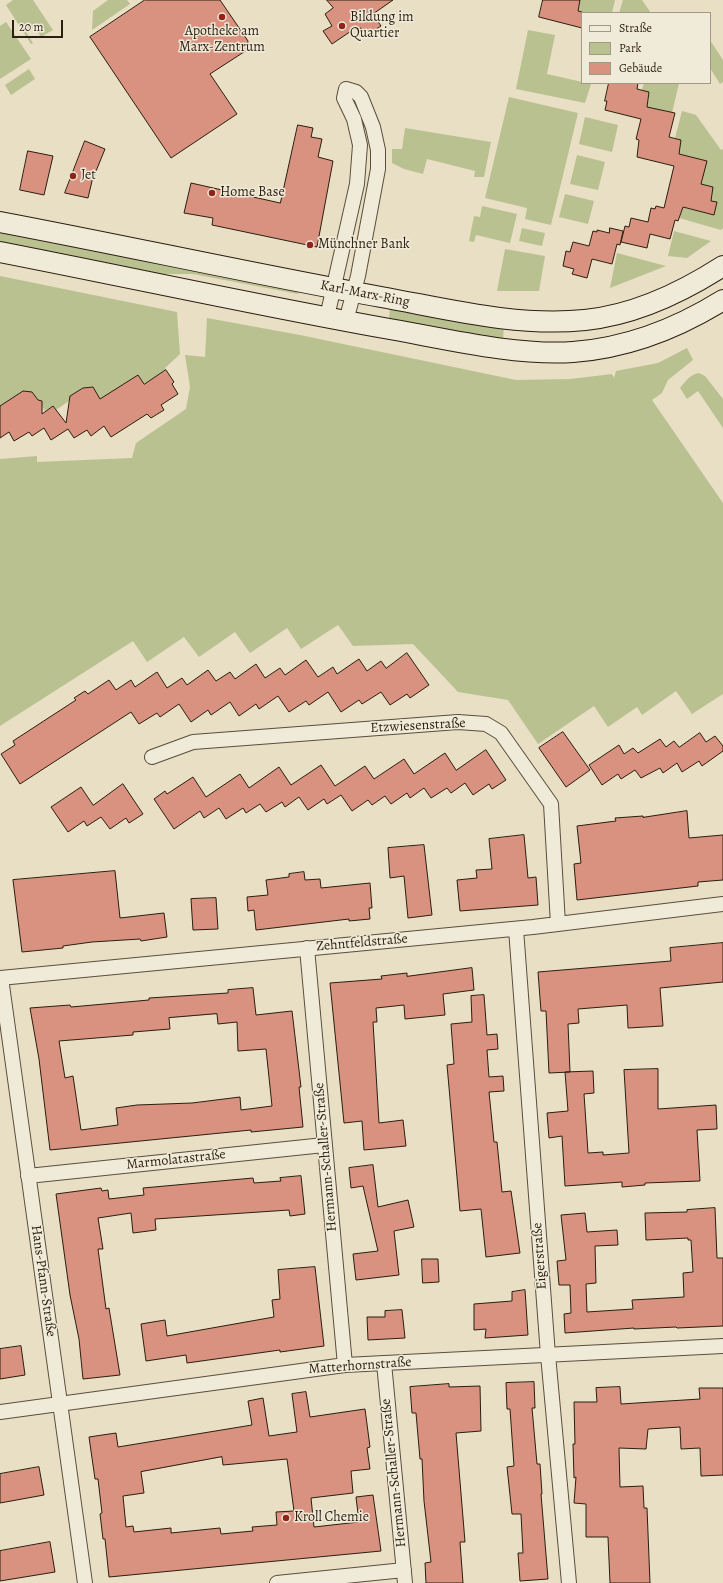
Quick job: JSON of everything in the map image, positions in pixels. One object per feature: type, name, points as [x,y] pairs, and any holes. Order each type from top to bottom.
[{"type":"main road","name":"Karl-Marx-Ring","points":[[0,222],[354,292],[510,320],[556,322],[585,320],[620,313],[646,306],[692,285],[723,266]]},
{"type":"main road","name":"Karl-Marx-Ring","points":[[0,252],[336,319],[476,344],[537,352],[572,352],[612,346],[652,335],[697,315],[723,300]]},
{"type":"street","points":[[346,89],[356,92],[361,97],[373,127],[378,150],[378,169],[354,292],[336,319],[334,288],[358,184],[360,145],[354,119],[344,98],[346,89]]},
{"type":"street","name":"Etzwiesenstraße","points":[[152,757],[193,742],[458,722],[486,724],[501,733],[551,804],[558,924]]},
{"type":"street","name":"Zehntfeldstraße","points":[[0,978],[516,929],[723,904]]},
{"type":"street","name":"Eigerstraße","points":[[516,929],[548,1355],[569,1583]]},
{"type":"street","name":"Hermann-Schaller-Straße","points":[[307,948],[345,1365]]},
{"type":"street","name":"Hans-Pfann-Straße","points":[[0,978],[85,1583]]},
{"type":"street","name":"Marmolatastraße","points":[[28,1176],[324,1145]]},
{"type":"street","name":"Matterhornstraße","points":[[0,1412],[345,1365],[723,1346]]},
{"type":"street","name":"Hermann-Schaller-Straße","points":[[384,1363],[404,1577]]},
{"type":"street","points":[[277,1583],[404,1577]]},
{"type":"green space","points":[[13,0],[33,0],[53,30],[41,37],[34,26],[26,32],[33,43],[31,44],[6,5]]},
{"type":"green space","points":[[108,0],[127,0],[130,4],[92,30],[93,11]]},
{"type":"green space","points":[[577,0],[615,0],[612,12],[578,11],[580,1]]},
{"type":"green space","points":[[623,0],[642,0],[650,12],[619,12]]},
{"type":"green space","points":[[6,22],[31,59],[0,79],[0,26]]},
{"type":"green space","points":[[528,30],[555,35],[547,74],[581,82],[581,84],[591,84],[585,103],[516,89]]},
{"type":"green space","points":[[711,42],[723,60],[723,82],[720,84],[711,70]]},
{"type":"green space","points":[[29,69],[35,79],[11,95],[5,85]]},
{"type":"green space","points":[[644,84],[679,84],[672,113],[647,107],[649,97],[642,90]]},
{"type":"green space","points":[[509,97],[578,113],[551,225],[525,219],[527,208],[485,198]]},
{"type":"green space","points":[[682,111],[696,115],[721,150],[723,149],[723,228],[721,230],[679,218],[682,207],[714,215],[717,203],[711,201],[713,187],[701,184],[679,154],[681,140],[675,138]]},
{"type":"green space","points":[[585,117],[618,125],[612,152],[579,144]]},
{"type":"green space","points":[[405,128],[491,142],[484,177],[474,177],[475,171],[427,159],[423,174],[404,169],[392,163],[392,149],[402,149]]},
{"type":"green space","points":[[577,155],[605,162],[598,190],[570,184]]},
{"type":"green space","points":[[565,194],[594,201],[588,224],[559,217]]},
{"type":"green space","points":[[482,206],[517,214],[510,243],[476,235],[474,242],[469,241],[474,216],[480,217]]},
{"type":"green space","points":[[522,228],[545,233],[542,246],[519,241]]},
{"type":"green space","points":[[0,231],[299,289],[298,294],[193,274],[154,274],[0,243]]},
{"type":"green space","points":[[674,231],[711,241],[687,258],[668,256]]},
{"type":"green space","points":[[505,249],[545,256],[539,291],[497,291]]},
{"type":"green space","points":[[617,253],[666,266],[610,288]]},
{"type":"green space","points":[[0,276],[177,312],[180,354],[165,368],[166,370],[144,384],[138,375],[103,398],[99,398],[93,387],[83,388],[70,396],[69,401],[56,410],[53,406],[45,411],[42,406],[42,401],[38,400],[32,392],[23,391],[11,399],[10,404],[0,411]]},
{"type":"green space","points":[[390,307],[504,327],[503,339],[473,335],[389,319]]},
{"type":"green space","points":[[207,318],[300,335],[516,380],[570,379],[612,374],[614,378],[616,371],[658,363],[687,348],[693,360],[668,380],[662,393],[652,400],[723,503],[723,694],[692,714],[676,691],[642,715],[637,707],[608,727],[594,706],[538,744],[508,700],[458,692],[413,644],[353,646],[338,625],[301,649],[287,628],[250,653],[235,632],[199,657],[184,637],[147,662],[133,641],[0,726],[0,459],[37,456],[37,462],[132,458],[136,443],[186,409],[190,387],[185,355],[205,357]]},
{"type":"green space","points":[[699,373],[705,376],[723,399],[723,428],[698,391],[687,399],[680,388],[690,377]]},
{"type":"building","points":[[145,0],[220,0],[248,41],[247,50],[210,74],[237,114],[171,158],[90,37]]},
{"type":"building","points":[[327,0],[393,0],[373,14],[381,26],[366,36],[361,28],[358,29],[357,27],[332,44],[323,31],[332,26],[325,14],[333,8]]},
{"type":"building","points":[[543,0],[580,0],[578,11],[582,12],[581,28],[539,17]]},
{"type":"building","points":[[609,84],[638,84],[637,89],[649,92],[647,107],[675,113],[669,137],[681,140],[679,154],[707,161],[701,184],[713,187],[711,201],[717,202],[714,215],[683,207],[678,221],[675,220],[670,239],[650,234],[647,248],[621,242],[625,226],[629,227],[631,218],[648,222],[651,208],[655,209],[656,206],[664,208],[674,166],[637,157],[639,140],[636,139],[641,119],[605,110],[607,101],[605,101]]},
{"type":"building","name":"Home Base","points":[[298,125],[313,128],[311,137],[322,139],[318,157],[333,161],[317,247],[212,225],[213,218],[184,213],[191,183],[280,203]]},
{"type":"building","points":[[85,141],[105,149],[92,181],[88,198],[65,193]]},
{"type":"building","points":[[28,151],[53,156],[44,195],[20,190]]},
{"type":"building","points":[[610,228],[623,231],[620,245],[617,244],[612,264],[592,259],[587,278],[572,274],[574,269],[563,266],[566,251],[570,252],[573,242],[589,246],[593,231],[597,232],[597,230],[609,233]]},
{"type":"building","points":[[166,370],[174,382],[172,384],[178,394],[161,405],[164,410],[151,418],[147,414],[111,437],[104,426],[91,436],[87,430],[74,438],[68,429],[51,440],[44,428],[32,436],[29,432],[14,441],[9,432],[0,438],[0,406],[23,391],[32,392],[38,400],[42,401],[42,414],[53,406],[66,423],[70,396],[83,388],[93,387],[100,399],[138,375],[144,384]]},
{"type":"building","points":[[407,653],[429,685],[410,698],[407,694],[390,705],[381,692],[362,704],[359,700],[341,712],[328,692],[309,705],[306,701],[289,712],[278,696],[259,709],[256,704],[239,716],[230,702],[211,715],[208,710],[191,722],[179,704],[160,717],[157,713],[139,724],[131,712],[20,784],[1,754],[15,745],[13,741],[76,700],[74,698],[85,691],[88,694],[109,680],[116,690],[131,680],[135,687],[157,672],[167,688],[182,678],[187,685],[208,670],[216,681],[230,672],[235,679],[256,664],[265,678],[280,668],[285,675],[306,660],[318,677],[333,667],[337,674],[359,659],[367,671],[381,661],[386,668]]},
{"type":"building","points":[[563,732],[590,770],[566,787],[539,748]]},
{"type":"building","points":[[700,733],[706,742],[715,736],[723,746],[723,751],[702,766],[699,761],[682,772],[677,763],[663,773],[660,768],[641,778],[635,770],[621,779],[618,774],[602,785],[589,765],[619,745],[624,754],[633,748],[638,753],[660,739],[666,747],[674,741],[679,747]]},
{"type":"building","points":[[486,750],[506,780],[492,789],[489,784],[473,795],[465,783],[451,793],[447,788],[431,798],[424,788],[410,798],[407,793],[391,804],[385,796],[372,805],[368,800],[352,811],[341,795],[327,804],[324,799],[308,810],[299,797],[285,807],[282,802],[266,812],[260,804],[246,813],[243,808],[226,819],[219,808],[204,818],[200,811],[174,829],[154,799],[165,791],[167,794],[193,777],[206,797],[240,774],[249,788],[279,767],[291,785],[321,765],[335,786],[365,766],[374,779],[404,759],[414,774],[445,753],[456,770]]},
{"type":"building","points":[[123,784],[143,814],[129,823],[126,818],[110,829],[101,817],[87,826],[84,821],[68,832],[51,807],[81,787],[93,805]]},
{"type":"building","points":[[687,811],[689,838],[723,835],[723,880],[698,882],[698,886],[577,900],[574,864],[581,863],[577,826],[616,821],[615,818],[643,817]]},
{"type":"building","points":[[524,835],[528,878],[536,877],[538,905],[460,911],[457,880],[477,878],[476,870],[492,869],[489,839]]},
{"type":"building","points":[[424,845],[432,915],[408,918],[404,876],[390,878],[388,848]]},
{"type":"building","points":[[115,871],[120,918],[164,913],[167,937],[141,941],[140,939],[92,942],[63,946],[63,948],[22,952],[13,880]]},
{"type":"building","points":[[304,872],[305,880],[320,879],[321,888],[370,883],[372,908],[369,908],[370,919],[349,921],[349,919],[256,930],[254,910],[248,911],[247,897],[268,895],[266,880],[289,877],[289,874]]},
{"type":"building","points":[[216,898],[218,929],[193,930],[191,899]]},
{"type":"building","points":[[723,943],[723,982],[660,988],[663,1026],[628,1028],[627,1005],[578,1009],[579,1023],[568,1024],[570,1072],[549,1073],[546,1011],[541,1011],[538,972],[671,961],[670,948]]},
{"type":"building","points":[[472,968],[474,990],[443,994],[445,1015],[405,1019],[404,1005],[376,1008],[377,1022],[373,1022],[379,1123],[403,1120],[406,1146],[364,1150],[362,1121],[344,1123],[330,983],[382,979],[381,976],[407,973],[407,976]]},
{"type":"building","points":[[253,988],[256,1015],[292,1011],[301,1087],[299,1087],[303,1127],[251,1132],[251,1130],[50,1150],[39,1059],[30,1008],[70,1005],[71,1007],[149,1000],[149,998],[228,993],[228,990]],"holes":[[[217,1014],[218,1024],[237,1022],[238,1051],[266,1049],[272,1106],[241,1110],[240,1097],[192,1103],[137,1105],[116,1108],[118,1125],[81,1130],[73,1076],[65,1078],[59,1041],[133,1035],[133,1032],[170,1029],[169,1018]]]},
{"type":"building","points":[[484,995],[487,1035],[497,1034],[498,1049],[487,1050],[489,1077],[503,1076],[504,1091],[489,1092],[494,1142],[497,1142],[502,1192],[511,1191],[520,1253],[486,1257],[481,1209],[460,1211],[447,1065],[454,1064],[451,1024],[472,1022],[471,996]]},
{"type":"building","points":[[658,1069],[658,1109],[716,1105],[717,1129],[697,1130],[700,1181],[645,1183],[645,1185],[622,1187],[622,1182],[565,1186],[562,1136],[549,1138],[547,1113],[568,1111],[565,1072],[593,1071],[594,1093],[584,1094],[588,1153],[603,1152],[603,1155],[629,1153],[624,1070]]},
{"type":"building","points":[[373,1165],[378,1207],[408,1200],[414,1227],[394,1231],[399,1275],[356,1280],[353,1254],[378,1251],[363,1186],[351,1188],[349,1168]]},
{"type":"building","points":[[301,1176],[305,1214],[290,1216],[289,1210],[155,1219],[156,1230],[133,1233],[131,1213],[98,1218],[103,1249],[98,1249],[106,1309],[109,1308],[120,1375],[83,1379],[79,1339],[70,1295],[56,1194],[101,1188],[102,1191],[108,1190],[109,1199],[144,1195],[143,1188],[253,1178],[254,1183],[281,1181],[280,1178]]},
{"type":"building","points":[[715,1208],[717,1258],[723,1258],[723,1326],[634,1328],[565,1333],[564,1314],[571,1313],[570,1285],[559,1285],[557,1261],[566,1260],[561,1215],[585,1213],[587,1232],[617,1230],[618,1245],[595,1246],[596,1283],[586,1284],[587,1312],[633,1309],[632,1300],[684,1297],[683,1273],[693,1272],[691,1240],[688,1240],[688,1238],[646,1240],[645,1213],[687,1212],[687,1210]]},
{"type":"building","points":[[422,1259],[438,1259],[439,1282],[423,1283]]},
{"type":"building","points":[[315,1267],[324,1346],[280,1352],[280,1350],[187,1363],[186,1355],[146,1361],[141,1324],[165,1320],[167,1336],[274,1317],[272,1300],[280,1299],[278,1270]]},
{"type":"building","points":[[525,1290],[528,1335],[485,1338],[486,1329],[474,1330],[474,1304],[512,1301],[512,1292]]},
{"type":"building","points":[[402,1310],[405,1338],[368,1340],[367,1317],[385,1317],[385,1311]]},
{"type":"building","points":[[21,1346],[25,1375],[0,1379],[0,1349]]},
{"type":"building","points":[[534,1382],[535,1408],[532,1408],[537,1464],[540,1464],[548,1579],[520,1581],[518,1553],[523,1553],[521,1514],[512,1514],[507,1467],[514,1466],[510,1409],[507,1409],[506,1383]]},
{"type":"building","points":[[449,1384],[449,1387],[480,1386],[481,1431],[456,1433],[465,1542],[460,1542],[463,1583],[426,1583],[425,1563],[431,1562],[424,1501],[422,1459],[420,1459],[416,1413],[412,1413],[410,1387]]},
{"type":"building","points":[[620,1387],[621,1404],[700,1399],[699,1388],[723,1388],[723,1475],[701,1476],[700,1448],[681,1449],[680,1427],[648,1429],[646,1449],[619,1448],[620,1487],[643,1486],[644,1508],[647,1508],[650,1583],[610,1583],[608,1537],[586,1537],[586,1504],[574,1503],[576,1477],[574,1478],[574,1402],[597,1402],[596,1388]]},
{"type":"building","points":[[306,1392],[310,1417],[365,1409],[370,1447],[367,1448],[370,1469],[351,1471],[353,1493],[311,1498],[314,1527],[359,1522],[356,1497],[373,1495],[381,1551],[109,1577],[105,1539],[103,1539],[100,1514],[102,1513],[98,1479],[95,1479],[89,1437],[116,1433],[118,1447],[252,1425],[248,1401],[263,1398],[269,1436],[297,1432],[292,1394]],"holes":[[[222,1457],[223,1465],[287,1459],[294,1511],[276,1512],[277,1525],[252,1527],[253,1531],[221,1534],[220,1528],[171,1533],[171,1528],[134,1532],[133,1526],[126,1527],[123,1496],[144,1493],[141,1472]]]},
{"type":"building","points":[[39,1467],[44,1495],[0,1503],[0,1474]]},
{"type":"building","points":[[50,1542],[55,1572],[0,1581],[0,1551]]},
{"type":"place","name":"Apotheke am Marx-Zentrum","points":[[222,17]]},
{"type":"place","name":"Bildung im Quartier","points":[[342,26]]},
{"type":"place","name":"Jet","points":[[73,176]]},
{"type":"place","name":"Home Base","points":[[212,193]]},
{"type":"place","name":"Münchner Bank","points":[[310,245]]},
{"type":"place","name":"Kroll Chemie","points":[[286,1518]]}]
